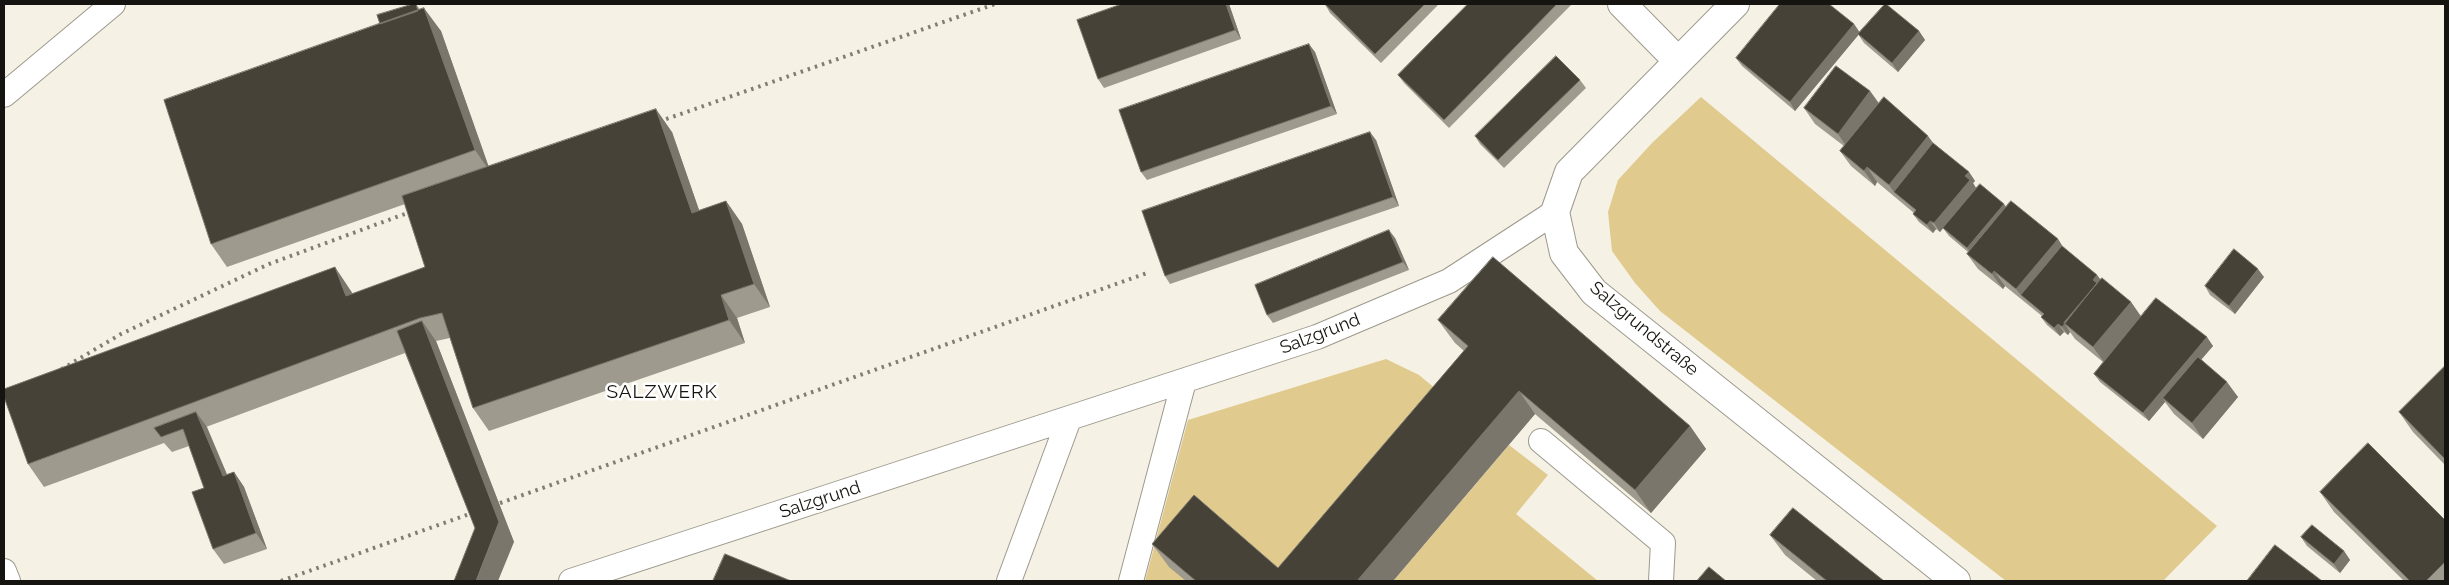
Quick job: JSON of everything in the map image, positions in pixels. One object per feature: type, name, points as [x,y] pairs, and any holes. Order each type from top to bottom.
[{"type":"street","points":[[1622,4],[1677,60]]},
{"type":"street","points":[[1554,212],[1569,172],[1677,60],[1735,4]]},
{"type":"street","name":"Salzgrundstraße","points":[[1554,212],[1564,253],[1594,292],[1956,581]]},
{"type":"lane","points":[[4,95],[113,4]]},
{"type":"lane","name":"Salzgrund","points":[[571,581],[1318,337],[1449,281],[1554,212]]},
{"type":"lane","points":[[1131,581],[1184,381]]},
{"type":"lane","points":[[1009,581],[1069,418]]},
{"type":"lane","points":[[1542,441],[1663,542],[1661,581]]},
{"type":"lane","points":[[4,571],[8,581]]},
{"type":"shaded area","points":[[1701,97],[2217,526],[2163,581],[2006,581],[1660,311],[1635,283],[1612,251],[1608,212],[1618,180],[1652,143]]},
{"type":"shaded area","points":[[1386,359],[1419,375],[1454,404],[1303,581],[1145,581],[1188,420]]},
{"type":"shaded area","points":[[1509,445],[1548,475],[1516,514],[1598,581],[1393,581]]},
{"type":"building","points":[[416,4],[418,11],[380,24],[377,15]]},
{"type":"building","points":[[1122,4],[1226,4],[1235,30],[1098,79],[1077,20]]},
{"type":"building","points":[[1325,4],[1425,4],[1375,54]]},
{"type":"building","points":[[1468,4],[1557,4],[1444,120],[1398,75]]},
{"type":"building","points":[[1780,4],[1829,4],[1854,24],[1790,102],[1736,58]]},
{"type":"building","points":[[1885,4],[1919,31],[1892,63],[1858,34]]},
{"type":"building","points":[[424,8],[475,150],[211,244],[164,100]]},
{"type":"building","points":[[1309,44],[1331,106],[1141,172],[1119,110]]},
{"type":"building","points":[[1556,56],[1580,80],[1498,160],[1475,136]]},
{"type":"building","points":[[1836,66],[1870,91],[1838,134],[1804,108]]},
{"type":"building","points":[[1884,97],[1928,136],[1889,185],[1867,167],[1864,171],[1840,151]]},
{"type":"building","points":[[656,109],[692,213],[726,201],[754,284],[721,295],[729,320],[473,408],[442,313],[420,318],[28,464],[4,397],[4,389],[335,267],[346,296],[425,267],[402,196]]},
{"type":"building","points":[[1370,132],[1393,197],[1165,276],[1142,211]]},
{"type":"building","points":[[1933,143],[1969,172],[1965,176],[1970,180],[1934,223],[1930,221],[1927,225],[1913,214],[1916,210],[1894,192]]},
{"type":"building","points":[[1980,184],[2004,204],[1967,248],[1943,228]]},
{"type":"building","points":[[2011,201],[2058,239],[2016,289],[1994,271],[1992,274],[1967,254]]},
{"type":"building","points":[[1389,230],[1403,262],[1267,315],[1255,285]]},
{"type":"building","points":[[2062,246],[2097,275],[2093,280],[2097,283],[2062,327],[2058,324],[2054,328],[2041,317],[2044,314],[2021,295]]},
{"type":"building","points":[[2234,249],[2258,269],[2229,306],[2205,286]]},
{"type":"building","points":[[1493,257],[1690,426],[1635,490],[1519,391],[1357,581],[1196,581],[1152,544],[1194,495],[1278,568],[1468,346],[1438,320]]},
{"type":"building","points":[[2102,278],[2131,302],[2093,347],[2064,323]]},
{"type":"building","points":[[2156,298],[2207,337],[2143,413],[2094,374]]},
{"type":"building","points":[[422,321],[499,522],[476,581],[454,581],[475,528],[397,331]]},
{"type":"building","points":[[2198,357],[2227,382],[2192,423],[2163,398]]},
{"type":"building","points":[[2445,366],[2445,459],[2399,412]]},
{"type":"building","points":[[196,412],[223,476],[234,472],[256,533],[213,549],[192,492],[204,488],[183,429],[161,437],[154,428]]},
{"type":"building","points":[[2368,443],[2445,520],[2445,562],[2426,581],[2410,581],[2320,492]]},
{"type":"building","points":[[1793,508],[1884,581],[1827,581],[1770,535]]},
{"type":"building","points":[[2312,525],[2344,551],[2334,564],[2301,537]]},
{"type":"building","points":[[2275,545],[2322,581],[2247,581]]},
{"type":"building","points":[[725,554],[791,581],[713,581]]},
{"type":"building","points":[[1709,567],[1726,581],[1697,581]]},
{"type":"railway","points":[[652,124],[995,4]]},
{"type":"railway","points":[[55,373],[121,334],[269,264],[421,208]]},
{"type":"railway","points":[[281,581],[1147,273]]},
{"type":"district","name":"SALZWERK","points":[[662,392]]}]
